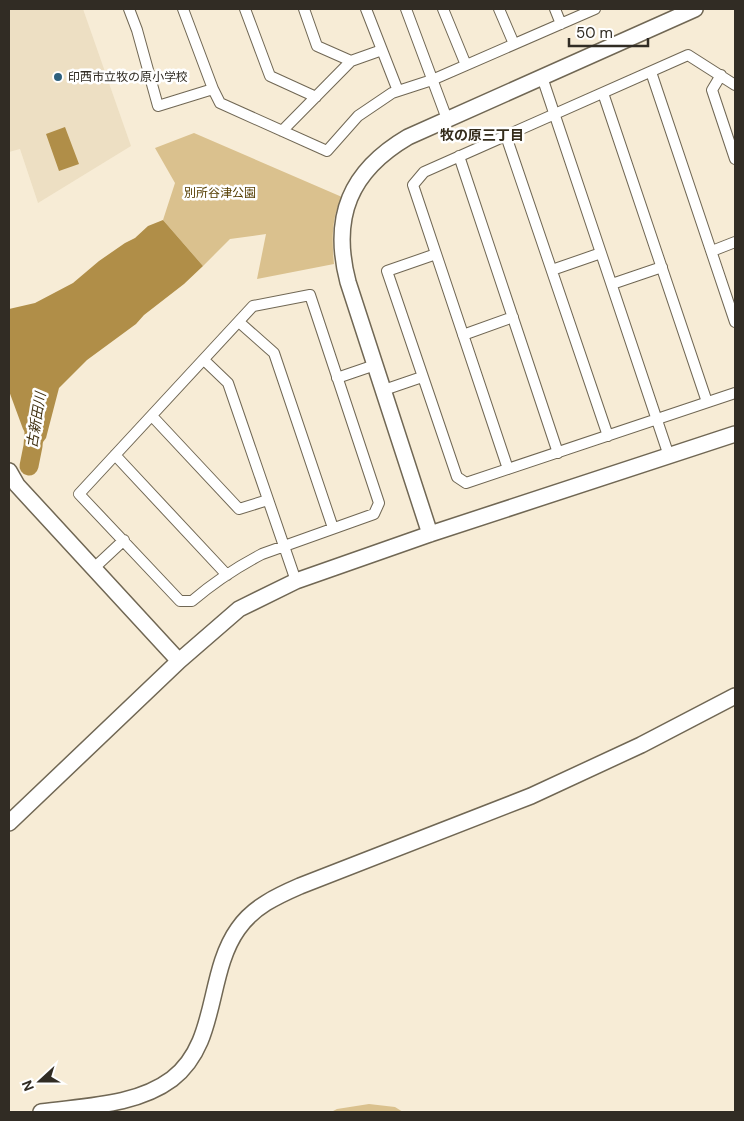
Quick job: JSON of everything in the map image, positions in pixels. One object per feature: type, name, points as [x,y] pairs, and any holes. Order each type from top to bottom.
[{"type":"street","points":[[129,9],[138,30],[158,106],[213,89]]},
{"type":"street","points":[[183,9],[220,103],[327,151],[358,116],[392,93],[432,80],[595,9]]},
{"type":"street","points":[[245,9],[270,76],[316,96]]},
{"type":"street","points":[[304,9],[317,46],[351,61]]},
{"type":"street","points":[[366,9],[398,91]]},
{"type":"street","points":[[406,9],[447,120]]},
{"type":"street","points":[[443,9],[466,65]]},
{"type":"street","points":[[500,9],[514,44]]},
{"type":"street","points":[[555,9],[561,24]]},
{"type":"street","points":[[430,534],[343,262],[341,242],[343,221],[348,202],[362,176],[380,156],[408,137],[695,9]]},
{"type":"street","points":[[282,131],[351,61],[382,50]]},
{"type":"street","points":[[508,469],[413,186],[424,172],[688,55],[735,85]]},
{"type":"street","points":[[650,72],[735,322]]},
{"type":"street","points":[[721,75],[712,90],[735,159]]},
{"type":"street","points":[[542,77],[669,456]]},
{"type":"street","points":[[603,93],[707,402]]},
{"type":"street","points":[[506,136],[608,436]]},
{"type":"street","points":[[459,156],[558,453]]},
{"type":"street","points":[[712,251],[735,242]]},
{"type":"street","points":[[552,270],[601,253]]},
{"type":"street","points":[[436,254],[387,271],[457,478],[466,483],[735,393]]},
{"type":"street","points":[[612,284],[662,267]]},
{"type":"street","points":[[310,296],[379,503],[374,514],[248,561],[211,585],[192,601],[180,601],[79,494],[204,360],[253,306],[310,296]]},
{"type":"street","points":[[463,335],[513,317]]},
{"type":"street","points":[[239,322],[274,353],[333,528]]},
{"type":"street","points":[[204,360],[228,383],[296,581]]},
{"type":"street","points":[[337,378],[375,365]]},
{"type":"street","points":[[384,390],[422,377]]},
{"type":"street","points":[[152,416],[239,509],[268,500]]},
{"type":"street","points":[[9,823],[179,661],[239,609],[296,581],[430,534],[735,434]]},
{"type":"street","points":[[115,455],[227,575]]},
{"type":"street","points":[[9,471],[17,485],[179,661]]},
{"type":"street","points":[[94,568],[124,540]]},
{"type":"street","points":[[41,1112],[116,1102],[140,1095],[171,1079],[185,1067],[196,1050],[204,1030],[221,963],[238,928],[261,906],[277,896],[531,796],[641,745],[735,696]]},
{"type":"shaded area","name":"印西市立牧の原小学校","points":[[9,9],[83,9],[131,146],[38,203],[20,149],[9,152]]},
{"type":"green space","name":"別所谷津公園","points":[[194,133],[342,197],[334,221],[334,264],[257,279],[266,234],[230,239],[203,266],[163,220],[175,183],[155,148]]},
{"type":"green space","points":[[369,1104],[395,1107],[403,1112],[331,1112],[337,1109]]},
{"type":"water","points":[[65,127],[79,164],[59,171],[46,134]]},
{"type":"water","points":[[163,220],[203,266],[184,284],[144,315],[136,324],[87,360],[59,388],[46,438],[40,446],[33,446],[23,429],[9,391],[9,309],[35,303],[73,283],[99,261],[135,238],[148,226]]},
{"type":"waterway","name":"古新田川","points":[[29,466],[35,420]]},
{"type":"place","name":"印西市立牧の原小学校","points":[[58,77]]},
{"type":"district","name":"牧の原三丁目","points":[[482,135]]}]
